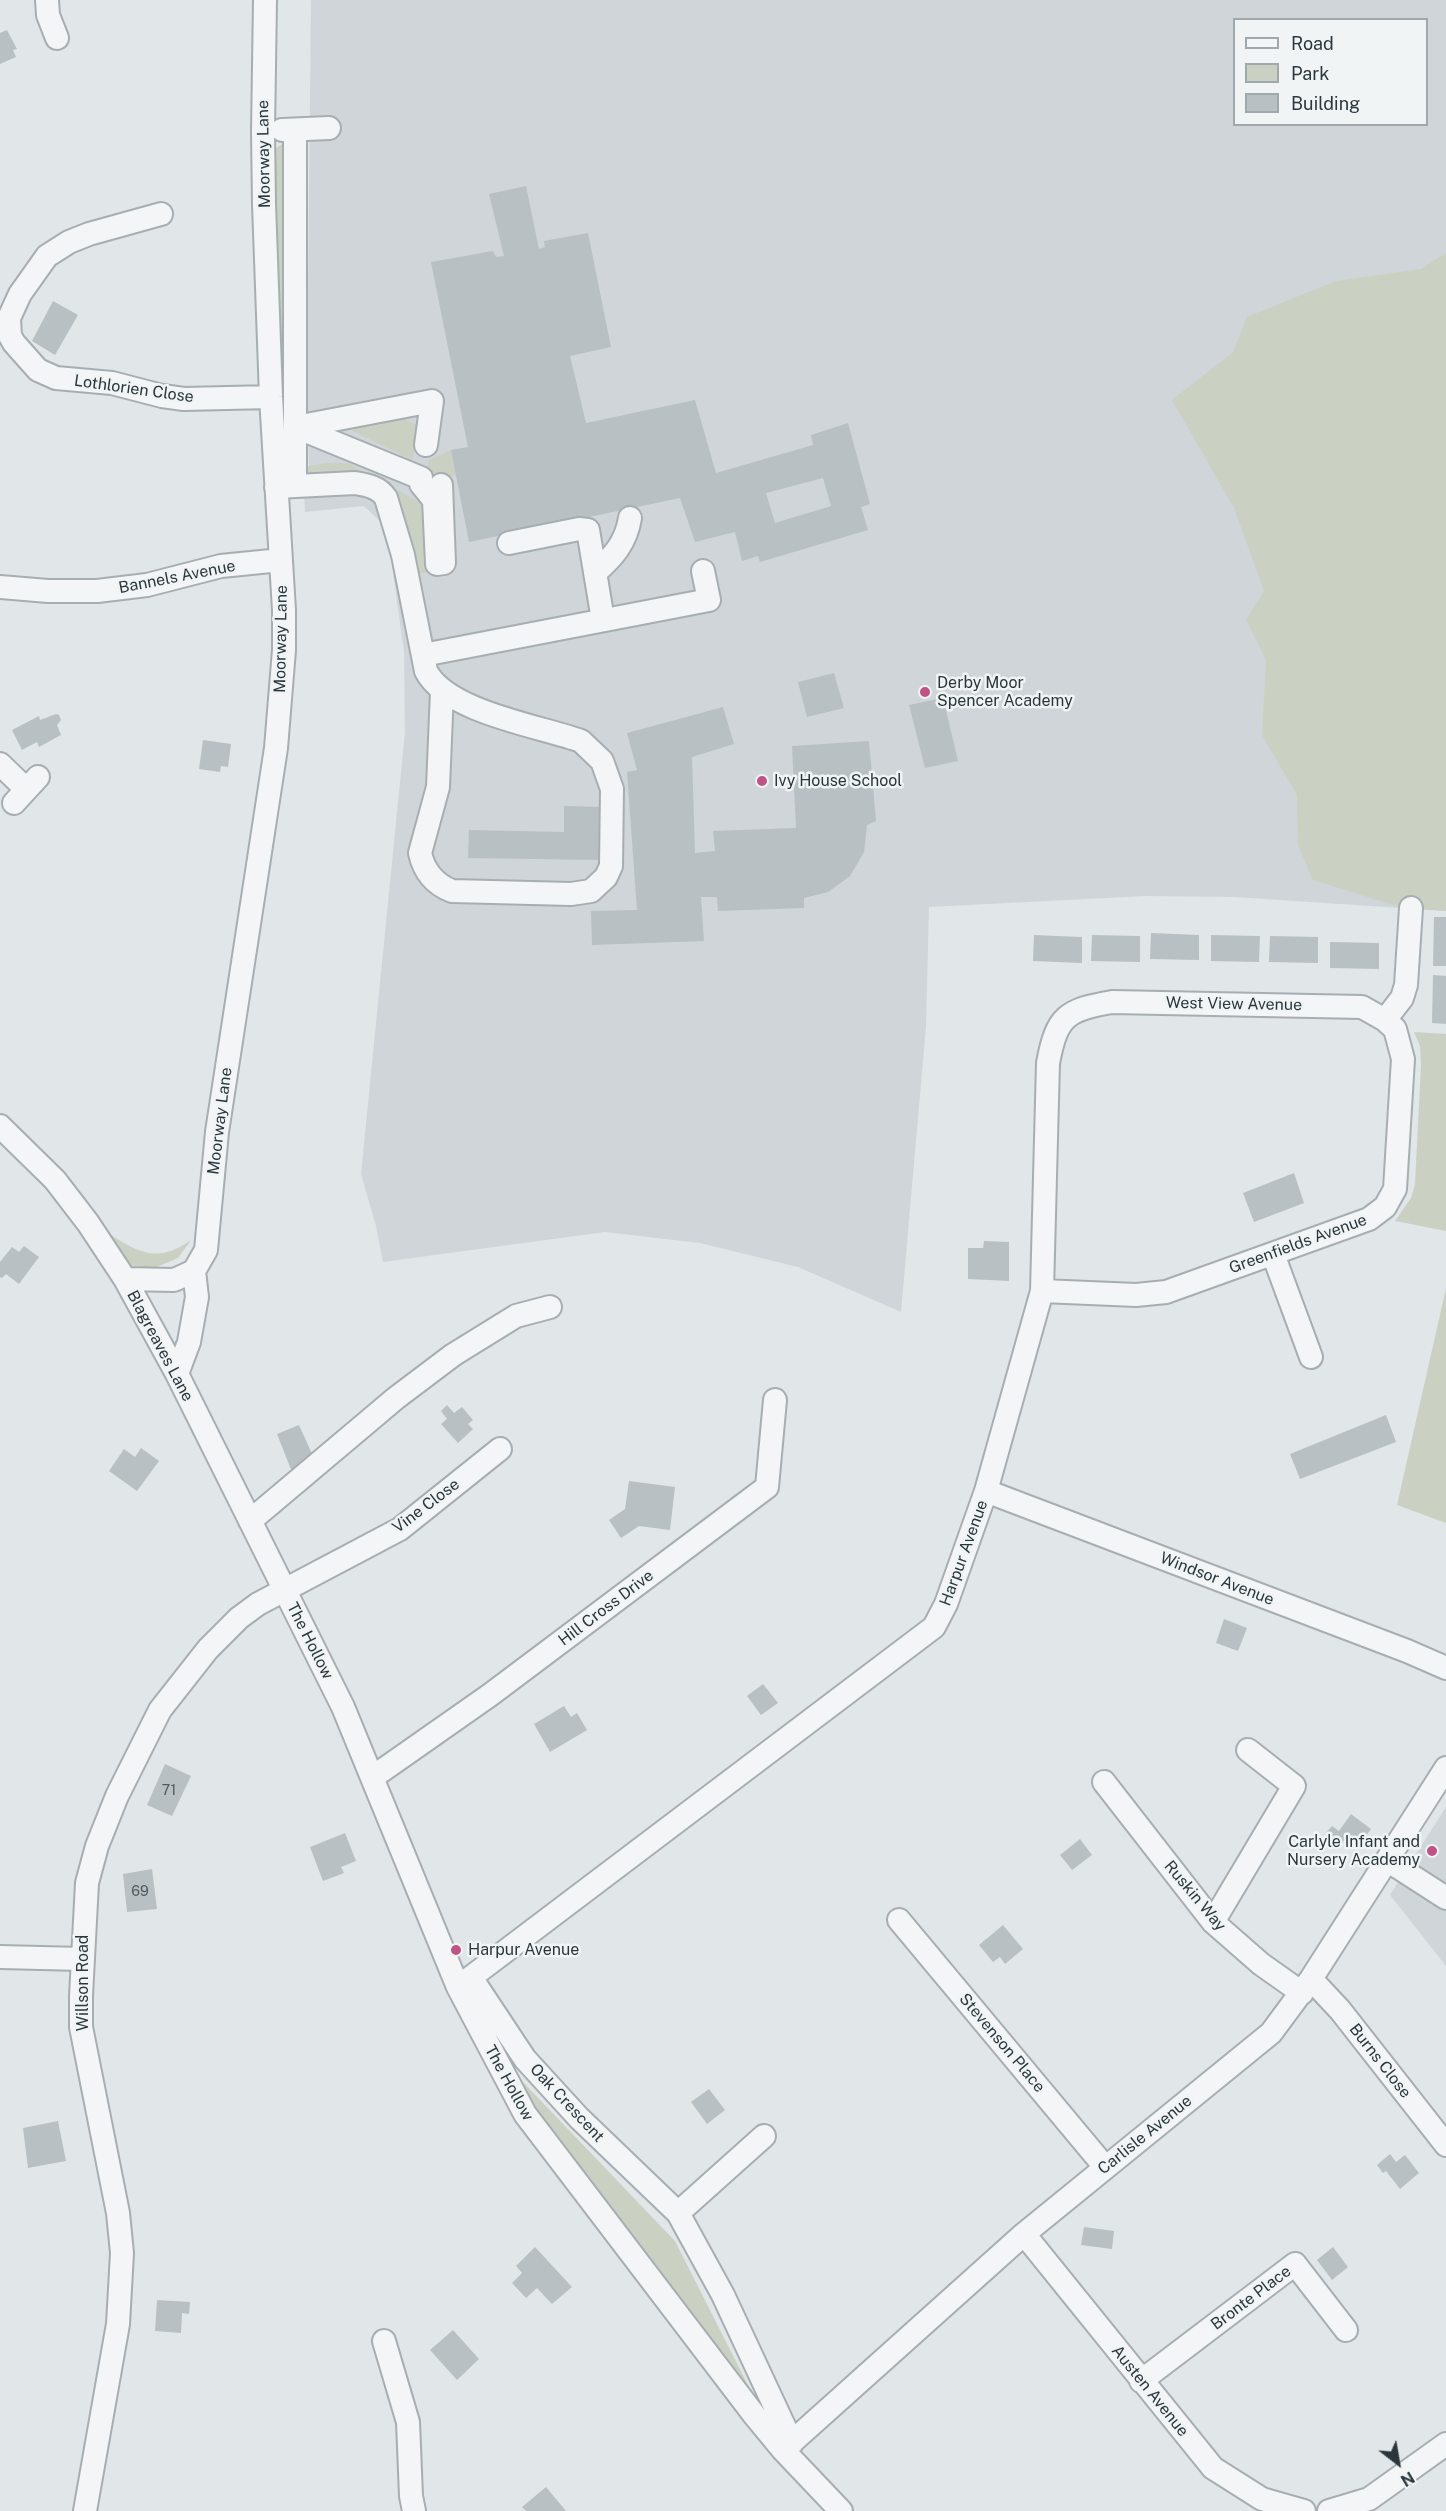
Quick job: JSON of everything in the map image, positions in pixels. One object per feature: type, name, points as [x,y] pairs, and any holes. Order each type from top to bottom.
[{"type":"street","points":[[47,0],[48,15],[57,38]]},
{"type":"street","name":"Moorway Lane","points":[[177,1374],[189,1342],[197,1297],[194,1271],[206,1250],[217,1132],[276,748],[284,650],[281,560],[285,486],[271,396],[262,132],[265,0]]},
{"type":"street","points":[[262,132],[329,128]]},
{"type":"street","points":[[295,130],[296,427],[285,486],[355,483],[366,485],[382,493],[386,498],[403,555],[426,671],[430,680],[442,692],[473,707],[581,741],[595,753],[606,769],[612,789],[610,866],[606,877],[591,891],[571,894],[452,891],[443,888],[433,880],[420,853],[438,787],[442,692]]},
{"type":"street","name":"Lothlorien Close","points":[[161,214],[89,234],[58,248],[36,269],[9,318],[8,348],[38,370],[56,378],[112,383],[162,396],[184,399],[271,396]]},
{"type":"street","points":[[296,427],[432,401],[426,445]]},
{"type":"street","points":[[296,427],[421,478],[421,484],[434,500],[437,564],[444,563],[441,485]]},
{"type":"street","points":[[596,573],[622,546],[630,518]]},
{"type":"street","points":[[509,543],[588,530],[603,621]]},
{"type":"street","name":"Bannels Avenue","points":[[0,587],[48,591],[97,591],[158,582],[221,566],[281,560]]},
{"type":"street","points":[[423,655],[709,600],[703,571]]},
{"type":"street","points":[[0,764],[26,790]]},
{"type":"street","points":[[1384,1020],[1402,998],[1406,984],[1411,908]]},
{"type":"street","name":"West View Avenue","points":[[1080,1007],[1112,1002],[1362,1007],[1384,1020]]},
{"type":"street","name":"Harpur Avenue","points":[[465,1983],[934,1627],[946,1604],[986,1491],[1042,1291],[1048,1063],[1053,1038],[1062,1022],[1080,1007]]},
{"type":"street","name":"Greenfields Avenue","points":[[1042,1291],[1136,1295],[1166,1292],[1369,1219],[1385,1207],[1395,1189],[1403,1059],[1395,1029],[1384,1020]]},
{"type":"street","name":"Blagreaves Lane","points":[[0,1126],[55,1180],[88,1223],[125,1279],[177,1374],[284,1590]]},
{"type":"street","points":[[1273,1254],[1311,1357]]},
{"type":"street","points":[[125,1279],[174,1280],[194,1271]]},
{"type":"street","points":[[249,1521],[396,1398],[453,1355],[516,1316],[550,1307]]},
{"type":"street","name":"Hill Cross Drive","points":[[373,1778],[490,1695],[767,1487],[775,1400]]},
{"type":"street","name":"Vine Close","points":[[284,1590],[400,1529],[500,1449]]},
{"type":"street","name":"Windsor Avenue","points":[[986,1491],[1407,1651],[1446,1668]]},
{"type":"street","name":"The Hollow","points":[[284,1590],[343,1707],[525,2114],[602,2217],[841,2511]]},
{"type":"street","name":"Willson Road","points":[[85,2511],[118,2324],[122,2253],[118,2213],[81,2027],[82,1959],[87,1883],[97,1846],[117,1796],[160,1710],[193,1666],[226,1630],[248,1611],[284,1590]]},
{"type":"street","points":[[1213,1922],[1294,1786],[1248,1750]]},
{"type":"street","name":"Carlisle Avenue","points":[[788,2446],[1024,2234],[1271,2032],[1307,1986],[1446,1768]]},
{"type":"street","name":"Ruskin Way","points":[[1104,1782],[1213,1922],[1261,1964],[1307,1986]]},
{"type":"street","points":[[1387,1860],[1446,1898]]},
{"type":"street","name":"Stevenson Place","points":[[899,1920],[1105,2167]]},
{"type":"street","points":[[0,1956],[82,1959]]},
{"type":"street","name":"Oak Crescent","points":[[465,1983],[525,2058],[579,2118],[678,2213],[723,2295],[788,2446]]},
{"type":"street","name":"Burns Close","points":[[1307,1986],[1340,2010],[1446,2145]]},
{"type":"street","points":[[678,2213],[764,2136]]},
{"type":"street","name":"Austen Avenue","points":[[1024,2234],[1213,2468],[1262,2499],[1304,2511]]},
{"type":"street","name":"Bronte Place","points":[[1141,2381],[1294,2264],[1346,2330]]},
{"type":"street","points":[[384,2341],[408,2422],[411,2496],[414,2511]]},
{"type":"street","points":[[1329,2511],[1369,2499],[1446,2444]]},
{"type":"shaded area","name":"Derby Moor Spencer Academy","points":[[311,0],[1446,0],[1446,911],[1235,897],[1145,896],[929,907],[926,1026],[901,1312],[798,1267],[700,1243],[605,1232],[383,1262],[376,1226],[361,1174],[405,732],[404,652],[387,528],[364,506],[305,512],[303,473],[309,466],[307,393]]},
{"type":"shaded area","name":"Carlyle Infant and Nursery Academy","points":[[1446,1807],[1446,1966],[1390,1895]]},
{"type":"green space","points":[[284,143],[284,474],[269,160],[276,148]]},
{"type":"green space","points":[[1446,253],[1446,911],[1403,908],[1313,880],[1298,845],[1297,795],[1262,735],[1266,660],[1246,620],[1264,591],[1234,508],[1172,400],[1233,352],[1247,317],[1336,281],[1421,269]]},
{"type":"green space","points":[[405,412],[406,420],[421,427],[412,460],[353,431],[351,426]]},
{"type":"green space","points":[[451,450],[456,475],[441,480],[426,475],[429,460]]},
{"type":"green space","points":[[348,463],[430,508],[431,571],[412,575],[388,493],[303,481],[303,473],[309,466]]},
{"type":"green space","points":[[1414,1032],[1446,1034],[1446,1231],[1395,1221],[1411,1198],[1415,1184],[1421,1065],[1420,1046]]},
{"type":"green space","points":[[103,1230],[135,1249],[156,1254],[178,1248],[191,1240],[178,1258],[152,1269],[130,1265],[117,1252]]},
{"type":"green space","points":[[1446,1288],[1446,1523],[1397,1505]]},
{"type":"green space","points":[[520,2079],[675,2241],[755,2399],[537,2119]]},
{"type":"building","points":[[7,30],[17,49],[13,50],[16,57],[0,64],[0,33]]},
{"type":"building","points":[[526,186],[539,249],[545,247],[544,241],[588,233],[611,347],[570,356],[586,423],[695,400],[716,473],[813,445],[811,435],[848,423],[870,504],[861,507],[868,530],[760,562],[758,556],[742,561],[735,532],[695,542],[680,498],[469,542],[451,450],[468,447],[431,262],[493,251],[496,257],[504,256],[489,194]],"holes":[[[823,478],[831,506],[775,523],[766,493]]]},
{"type":"building","points":[[53,301],[78,315],[55,355],[32,341]]},
{"type":"building","points":[[834,673],[844,708],[807,717],[798,682]]},
{"type":"building","points":[[943,698],[958,761],[925,768],[909,705]]},
{"type":"building","points":[[723,707],[734,744],[692,757],[695,853],[715,851],[713,831],[796,828],[792,746],[869,741],[876,821],[867,825],[864,852],[850,876],[828,892],[804,898],[804,908],[718,911],[717,897],[701,897],[704,941],[592,945],[591,911],[637,910],[627,772],[637,770],[627,733]]},
{"type":"building","points":[[56,714],[61,720],[57,725],[61,735],[39,747],[37,742],[22,750],[12,730],[39,716],[40,720]]},
{"type":"building","points":[[203,740],[231,744],[228,767],[221,766],[220,772],[199,769]]},
{"type":"building","points":[[564,806],[602,807],[601,860],[468,858],[469,830],[564,832]]},
{"type":"building","points":[[1434,917],[1446,917],[1446,966],[1433,966]]},
{"type":"building","points":[[1151,933],[1199,935],[1199,960],[1150,959]]},
{"type":"building","points":[[1034,935],[1082,937],[1082,963],[1033,961]]},
{"type":"building","points":[[1092,935],[1140,936],[1140,962],[1091,961]]},
{"type":"building","points":[[1211,935],[1260,936],[1259,962],[1211,961]]},
{"type":"building","points":[[1270,936],[1318,937],[1318,963],[1269,962]]},
{"type":"building","points":[[1330,942],[1379,943],[1379,969],[1330,968]]},
{"type":"building","points":[[1433,975],[1446,976],[1446,1024],[1432,1023]]},
{"type":"building","points":[[1294,1173],[1304,1203],[1254,1222],[1243,1193]]},
{"type":"building","points":[[984,1241],[1009,1242],[1009,1281],[968,1279],[968,1248],[983,1248]]},
{"type":"building","points":[[24,1246],[39,1257],[19,1284],[6,1274],[0,1277],[0,1262],[12,1247],[19,1252]]},
{"type":"building","points":[[447,1405],[454,1413],[462,1407],[473,1420],[468,1424],[473,1429],[458,1443],[441,1424],[447,1419],[441,1411]]},
{"type":"building","points":[[1386,1415],[1396,1442],[1300,1479],[1290,1454]]},
{"type":"building","points":[[299,1425],[313,1456],[306,1458],[309,1466],[292,1472],[277,1434]]},
{"type":"building","points":[[141,1448],[159,1461],[137,1491],[109,1471],[124,1449],[135,1457]]},
{"type":"building","points":[[629,1481],[675,1487],[670,1530],[639,1526],[621,1538],[609,1520],[625,1509]]},
{"type":"building","points":[[1224,1619],[1247,1628],[1238,1651],[1216,1643]]},
{"type":"building","points":[[763,1684],[778,1703],[761,1715],[747,1696]]},
{"type":"building","points":[[564,1706],[571,1717],[577,1713],[587,1730],[550,1752],[534,1724]]},
{"type":"building","points":[[165,1764],[191,1776],[172,1816],[147,1805]]},
{"type":"building","points":[[1351,1814],[1371,1829],[1360,1844],[1348,1835],[1341,1845],[1326,1833],[1332,1826],[1339,1831]]},
{"type":"building","points":[[345,1833],[356,1861],[341,1867],[344,1873],[323,1881],[310,1847]]},
{"type":"building","points":[[1080,1839],[1092,1855],[1072,1870],[1060,1855]]},
{"type":"building","points":[[152,1869],[157,1909],[127,1912],[123,1874]]},
{"type":"building","points":[[1003,1925],[1023,1949],[1005,1964],[1000,1957],[993,1962],[979,1945]]},
{"type":"building","points":[[709,2089],[725,2110],[707,2124],[691,2102]]},
{"type":"building","points":[[58,2121],[66,2161],[28,2168],[23,2128]]},
{"type":"building","points":[[1390,2154],[1396,2162],[1405,2155],[1419,2173],[1400,2189],[1386,2171],[1383,2173],[1377,2165]]},
{"type":"building","points":[[1084,2227],[1114,2231],[1112,2249],[1081,2245]]},
{"type":"building","points":[[535,2247],[572,2287],[552,2304],[537,2288],[526,2298],[512,2283],[522,2273],[516,2266]]},
{"type":"building","points":[[1333,2247],[1348,2267],[1332,2280],[1317,2260]]},
{"type":"building","points":[[157,2300],[190,2302],[189,2314],[182,2313],[181,2333],[155,2331]]},
{"type":"building","points":[[453,2330],[479,2359],[457,2380],[430,2350]]},
{"type":"building","points":[[546,2487],[566,2511],[526,2511],[522,2507]]},
{"type":"place","name":"Derby Moor Spencer Academy","points":[[925,692]]},
{"type":"place","name":"Ivy House School","points":[[762,781]]},
{"type":"place","name":"Carlyle Infant and Nursery Academy","points":[[1432,1851]]},
{"type":"place","name":"Harpur Avenue","points":[[456,1950]]}]
